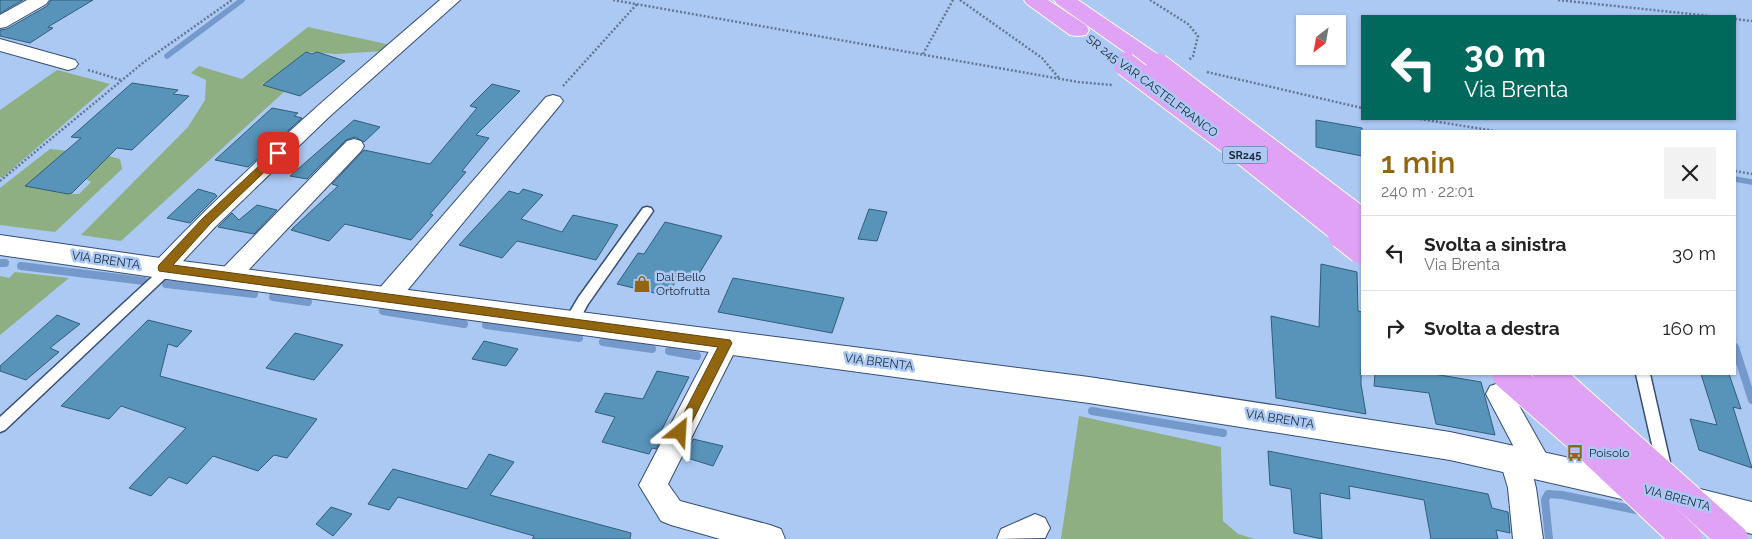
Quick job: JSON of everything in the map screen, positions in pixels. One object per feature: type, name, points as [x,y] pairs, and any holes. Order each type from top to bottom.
[{"type":"highway","name":"SR 245 VAR CASTELFRANCO","points":[[1034,0],[1123,75],[1240,152],[1361,248]]},
{"type":"highway","name":"SR 245 VAR CASTELFRANCO","points":[[1064,0],[1158,65],[1361,219]]},
{"type":"highway","points":[[1549,375],[1733,539]]},
{"type":"highway","points":[[1503,384],[1581,439],[1687,539]]},
{"type":"street","points":[[0,23],[40,0]]},
{"type":"street","points":[[166,268],[207,221],[322,112],[451,0]]},
{"type":"street","points":[[0,45],[68,64]]},
{"type":"street","points":[[382,296],[553,101]]},
{"type":"street","points":[[229,276],[354,146]]},
{"type":"street","name":"VIA BRENTA","points":[[0,245],[726,343],[886,362],[1443,444],[1672,496],[1752,518]]},
{"type":"street","points":[[726,343],[653,485],[670,512],[770,539]]},
{"type":"street","points":[[1503,384],[1527,463],[1522,488],[1528,539]]},
{"type":"lane","points":[[571,322],[583,301],[647,211]]},
{"type":"lane","points":[[0,426],[166,268]]},
{"type":"lane","points":[[1643,375],[1672,496]]},
{"type":"path","points":[[0,181],[144,62],[232,0]]},
{"type":"path","points":[[613,0],[1060,78],[1123,75]]},
{"type":"path","points":[[923,54],[953,0]]},
{"type":"path","points":[[960,0],[1042,58],[1060,78]]},
{"type":"path","points":[[1150,0],[1188,24],[1198,36],[1193,56],[1188,62]]},
{"type":"path","points":[[1558,0],[1700,15]]},
{"type":"path","points":[[553,101],[564,84],[637,4]]},
{"type":"path","points":[[1736,19],[1752,21]]},
{"type":"path","points":[[68,64],[121,80]]},
{"type":"path","points":[[1203,71],[1361,108]]},
{"type":"path","points":[[1426,120],[1489,130]]},
{"type":"path","points":[[1736,171],[1752,174]]},
{"type":"green space","points":[[308,27],[391,45],[383,51],[337,54],[306,52],[297,59],[288,74],[262,84],[285,91],[121,241],[81,235],[188,127],[205,100],[206,80],[191,73],[199,66],[242,79]]},
{"type":"green space","points":[[57,70],[110,84],[2,178],[0,177],[0,110]]},
{"type":"green space","points":[[50,149],[78,152],[26,186],[68,194],[79,194],[91,182],[86,179],[109,156],[120,159],[122,169],[55,232],[0,225],[0,188]]},
{"type":"green space","points":[[15,272],[69,278],[0,335],[0,276],[9,278]]},
{"type":"green space","points":[[1079,416],[1221,447],[1223,521],[1238,534],[1255,539],[1061,539]]},
{"type":"building","points":[[0,0],[23,0],[0,13]]},
{"type":"building","points":[[51,0],[93,0],[48,27],[53,28],[30,43],[0,36],[0,30],[7,29],[47,6]]},
{"type":"building","points":[[306,52],[312,54],[317,52],[345,61],[300,96],[263,85]]},
{"type":"building","points":[[132,83],[178,90],[173,94],[189,96],[132,150],[117,148],[72,193],[68,194],[25,186],[81,138],[71,137]]},
{"type":"building","points":[[492,84],[520,91],[476,135],[489,138],[462,171],[466,172],[430,214],[433,215],[411,240],[345,224],[329,241],[291,230],[338,186],[332,184],[364,150],[430,164],[477,108],[470,106]]},
{"type":"building","points":[[272,108],[298,113],[294,116],[302,118],[248,167],[215,160]]},
{"type":"building","points":[[354,120],[380,127],[364,142],[355,137],[346,140],[307,179],[290,176]]},
{"type":"building","points":[[1316,120],[1362,128],[1361,156],[1316,147]]},
{"type":"building","points":[[198,189],[217,196],[190,223],[167,218]]},
{"type":"building","points":[[523,189],[543,195],[521,219],[562,232],[573,215],[618,225],[596,260],[517,241],[502,258],[459,245],[509,191],[519,194]]},
{"type":"building","points":[[257,205],[277,210],[254,234],[218,227],[232,213],[239,220]]},
{"type":"building","points":[[869,209],[887,212],[877,241],[858,239]]},
{"type":"building","points":[[665,222],[722,236],[694,282],[677,279],[667,296],[617,284],[638,253],[644,254]]},
{"type":"building","points":[[1321,264],[1357,272],[1358,311],[1361,312],[1361,384],[1366,414],[1276,398],[1271,316],[1319,327]]},
{"type":"building","points":[[733,278],[844,298],[832,333],[718,312]]},
{"type":"building","points":[[57,315],[80,324],[50,348],[59,352],[26,380],[0,371],[0,366]]},
{"type":"building","points":[[148,320],[192,331],[177,347],[168,344],[160,376],[317,419],[287,458],[274,455],[258,471],[213,456],[187,484],[169,477],[151,496],[129,488],[186,428],[121,406],[109,419],[61,406]]},
{"type":"building","points":[[295,333],[343,345],[314,380],[266,368]]},
{"type":"building","points":[[484,341],[518,349],[506,366],[472,359]]},
{"type":"building","points":[[657,371],[689,377],[661,431],[665,432],[656,449],[652,448],[649,454],[602,442],[615,417],[595,412],[605,393],[643,399]]},
{"type":"building","points":[[1375,375],[1440,375],[1481,382],[1495,435],[1436,424],[1429,393],[1374,386]]},
{"type":"building","points":[[1701,375],[1729,375],[1741,409],[1733,407],[1752,468],[1699,450],[1690,419],[1717,425]]},
{"type":"building","points":[[693,439],[723,446],[713,466],[684,457]]},
{"type":"building","points":[[1268,451],[1488,494],[1492,508],[1508,512],[1510,533],[1496,530],[1498,539],[1431,539],[1424,500],[1349,486],[1350,499],[1320,493],[1322,539],[1294,533],[1291,489],[1270,485]]},
{"type":"building","points":[[489,454],[514,462],[490,495],[631,533],[630,539],[532,539],[534,536],[398,497],[389,510],[368,504],[393,469],[467,489]]},
{"type":"building","points":[[331,507],[352,514],[333,536],[316,524]]},
{"type":"waterway","points":[[167,56],[242,0]]},
{"type":"waterway","points":[[1736,179],[1752,182]]},
{"type":"waterway","points":[[0,263],[5,263]]},
{"type":"waterway","points":[[21,266],[144,281]]},
{"type":"waterway","points":[[166,284],[254,294]]},
{"type":"waterway","points":[[273,297],[308,302]]},
{"type":"waterway","points":[[383,311],[464,324]]},
{"type":"waterway","points":[[486,325],[579,338]]},
{"type":"waterway","points":[[603,342],[652,349]]},
{"type":"waterway","points":[[1736,350],[1752,400]]},
{"type":"waterway","points":[[669,351],[697,356]]},
{"type":"waterway","points":[[1092,411],[1223,433]]},
{"type":"waterway","points":[[1549,539],[1545,500],[1548,494],[1562,495],[1641,511]]},
{"type":"place","name":"Dal Bello Ortofrutta","points":[[642,284]]},
{"type":"place","name":"Poisolo","points":[[1575,453]]},
{"type":"route","points":[[278,153],[207,221],[163,268],[726,343],[680,432]]}]
